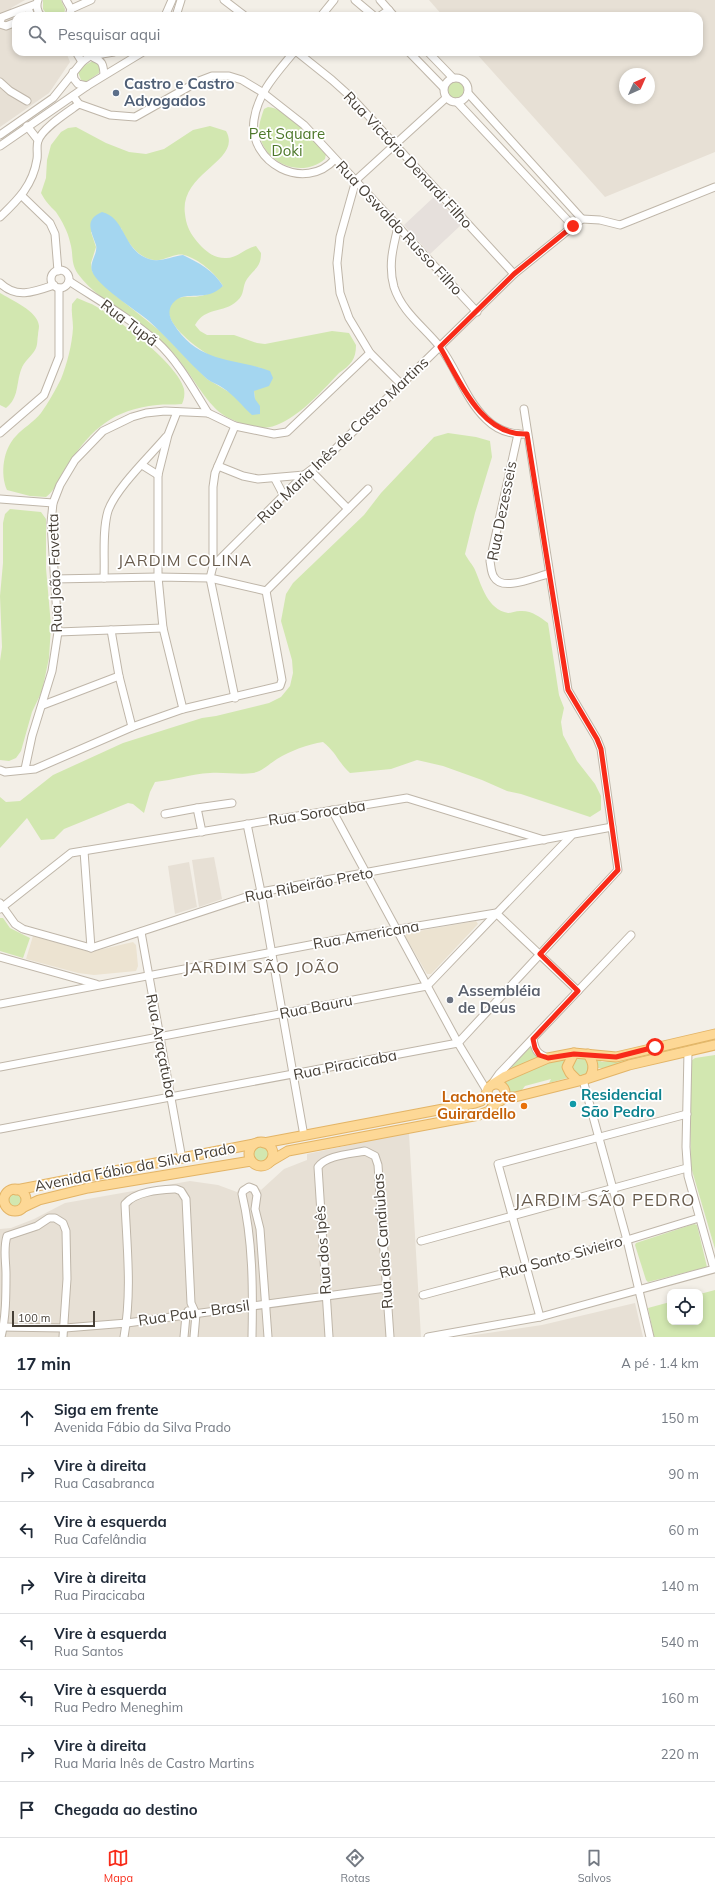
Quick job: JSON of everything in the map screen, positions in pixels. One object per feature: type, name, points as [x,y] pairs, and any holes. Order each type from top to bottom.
[{"type":"main road","points":[[490,1088],[502,1086],[505,1091],[501,1099],[489,1111],[479,1115],[288,1151],[261,1166],[251,1161],[249,1151],[254,1144],[304,1136],[481,1101],[490,1088],[504,1077],[548,1058],[574,1054],[616,1057],[715,1034]]},
{"type":"main road","points":[[490,1088],[491,1100],[514,1097],[715,1045]]},
{"type":"main road","points":[[574,1054],[567,1068],[570,1073],[584,1079]]},
{"type":"main road","points":[[584,1079],[593,1071],[593,1064],[588,1054]]},
{"type":"main road","points":[[264,1142],[272,1150],[271,1161]]},
{"type":"main road","name":"Avenida Fábio da Silva Prado","points":[[8,1192],[254,1144]]},
{"type":"main road","name":"Avenida Fábio da Silva Prado","points":[[24,1207],[40,1200],[88,1188],[251,1161]]},
{"type":"main road","points":[[8,1192],[22,1192],[26,1197],[24,1207],[16,1211],[4,1209],[4,1201],[8,1192]]},
{"type":"street","points":[[66,0],[70,12]]},
{"type":"street","points":[[72,12],[91,0]]},
{"type":"street","points":[[167,12],[172,0]]},
{"type":"street","points":[[177,12],[181,0]]},
{"type":"street","points":[[224,0],[240,12]]},
{"type":"street","points":[[325,12],[334,0]]},
{"type":"street","points":[[355,0],[369,12]]},
{"type":"street","points":[[380,0],[389,10],[386,12]]},
{"type":"street","points":[[16,12],[28,8],[37,2]]},
{"type":"street","points":[[36,12],[37,2]]},
{"type":"street","points":[[28,8],[32,12]]},
{"type":"street","points":[[12,14],[2,17],[0,23],[6,26],[12,24]]},
{"type":"street","points":[[78,56],[82,62]]},
{"type":"street","points":[[0,135],[52,98],[62,88],[73,72],[87,56]]},
{"type":"street","points":[[93,56],[100,60],[104,66],[104,75]]},
{"type":"street","points":[[0,146],[87,86],[137,56]]},
{"type":"street","points":[[292,56],[262,92],[254,119],[254,129],[261,150],[270,161],[281,169],[293,174],[308,174],[319,171],[335,159]]},
{"type":"street","name":"Rua Victório Denardi Filho","points":[[300,56],[332,80],[352,98],[514,274]]},
{"type":"street","points":[[413,56],[443,87],[446,98],[451,102],[457,102],[464,99],[468,93],[468,87],[464,81],[459,78],[453,78],[447,81],[443,87]]},
{"type":"street","points":[[432,56],[453,78]]},
{"type":"street","points":[[73,72],[74,79],[78,84],[87,86]]},
{"type":"street","name":"Rua Oswaldo Russo Filho","points":[[79,104],[110,115],[120,117],[136,117],[200,81],[212,76],[229,76],[242,80],[262,92],[304,125],[477,312]]},
{"type":"street","points":[[0,82],[10,91],[27,101]]},
{"type":"street","points":[[468,93],[582,219],[600,220],[620,225],[715,187]]},
{"type":"street","points":[[38,140],[53,123],[79,104],[73,96]]},
{"type":"street","points":[[401,384],[370,353],[349,318],[340,293],[337,264],[340,237],[356,180],[446,98]]},
{"type":"street","points":[[457,102],[573,226]]},
{"type":"street","points":[[0,217],[22,196],[34,173],[38,158],[38,140],[27,126]]},
{"type":"street","points":[[0,433],[44,394],[59,357],[56,286],[52,277],[58,271],[55,234],[50,223],[22,196]]},
{"type":"street","name":"Rua Maria Inês de Castro Martins","points":[[212,566],[304,475],[324,460],[477,312],[514,274],[582,219]]},
{"type":"street","points":[[398,227],[391,258],[394,286],[412,318],[440,347],[468,395],[485,418],[504,431],[527,434]]},
{"type":"street","points":[[0,283],[7,290],[14,293],[40,290],[56,286],[64,287],[69,281],[66,273],[58,271]]},
{"type":"street","name":"Rua Tupã","points":[[69,281],[124,317],[157,342],[183,374],[208,413]]},
{"type":"street","name":"Rua João Favetta","points":[[25,770],[32,736],[43,705],[52,671],[58,632],[51,524],[53,503],[60,485],[75,460],[103,431],[132,417],[146,413],[165,411],[208,413],[235,426],[274,434],[287,432],[370,353]]},
{"type":"street","points":[[458,1043],[618,870],[601,749],[597,739],[568,690],[548,574],[524,409]]},
{"type":"street","points":[[177,412],[168,435],[158,475],[158,576],[163,628],[182,709]]},
{"type":"street","points":[[235,426],[218,466],[213,487],[212,566],[210,578],[235,698]]},
{"type":"street","name":"Rua Dezesseis","points":[[518,434],[490,561],[491,570],[494,578],[506,585],[548,574]]},
{"type":"street","points":[[104,578],[106,524],[108,511],[113,500],[168,435]]},
{"type":"street","points":[[142,464],[158,475]]},
{"type":"street","points":[[218,466],[243,476],[258,479],[304,475]]},
{"type":"street","points":[[311,471],[348,509]]},
{"type":"street","points":[[275,478],[284,496]]},
{"type":"street","points":[[266,591],[368,489]]},
{"type":"street","points":[[0,499],[53,503]]},
{"type":"street","points":[[54,579],[158,576],[210,578],[266,591]]},
{"type":"street","points":[[0,770],[6,772],[35,769],[132,727],[182,709],[235,698],[280,686],[282,680],[266,591]]},
{"type":"street","points":[[58,632],[163,628]]},
{"type":"street","points":[[111,630],[119,676],[132,727]]},
{"type":"street","points":[[43,705],[119,676]]},
{"type":"street","name":"Rua Sorocaba","points":[[1,907],[71,853],[406,798],[546,840]]},
{"type":"street","points":[[164,814],[232,803]]},
{"type":"street","points":[[197,808],[202,832]]},
{"type":"street","points":[[332,810],[365,874],[397,929],[426,986],[458,1043],[490,1088],[499,1074],[631,935]]},
{"type":"street","points":[[247,824],[261,892],[304,1136]]},
{"type":"street","name":"Rua Ribeirão Preto","points":[[91,948],[261,892],[571,836],[612,827]]},
{"type":"street","points":[[426,986],[571,836]]},
{"type":"street","points":[[1,907],[15,924],[23,929],[91,948],[84,851]]},
{"type":"street","points":[[496,913],[578,991]]},
{"type":"street","name":"Rua Americana","points":[[0,1004],[397,929],[496,913]]},
{"type":"street","name":"Rua Araçatuba","points":[[141,932],[182,1159]]},
{"type":"street","points":[[0,957],[98,985]]},
{"type":"street","name":"Rua Bauru","points":[[0,1066],[426,986]]},
{"type":"street","points":[[533,1039],[535,1048],[539,1055],[548,1058]]},
{"type":"street","name":"Rua Piracicaba","points":[[0,1129],[458,1043]]},
{"type":"street","points":[[428,1337],[540,1316],[640,1291],[714,1269],[699,1218],[687,1168],[688,1051]]},
{"type":"street","points":[[584,1079],[627,1240],[650,1337]]},
{"type":"street","points":[[540,1316],[498,1164],[687,1114]]},
{"type":"street","name":"Rua das Candiubas","points":[[320,1163],[328,1159],[365,1151],[375,1156],[378,1165],[390,1337]]},
{"type":"street","name":"Rua dos Ipês","points":[[320,1163],[317,1173],[329,1337]]},
{"type":"street","points":[[421,1241],[687,1168]]},
{"type":"street","points":[[252,1337],[248,1222],[242,1194],[243,1191],[249,1188],[254,1189],[257,1195],[255,1209],[260,1229],[268,1337]]},
{"type":"street","points":[[124,1337],[127,1323],[129,1274],[125,1204],[129,1199],[136,1196],[176,1189],[181,1192],[186,1199],[191,1303],[196,1314],[194,1337]]},
{"type":"street","points":[[1,1337],[6,1274],[4,1244],[7,1236],[37,1226],[49,1218],[55,1218],[62,1223],[66,1231],[67,1279],[65,1328],[63,1337]]},
{"type":"street","name":"Rua Santo Sivieiro","points":[[423,1295],[627,1240],[699,1218]]},
{"type":"street","name":"Rua Pau - Brasil","points":[[2,1327],[65,1328],[127,1323],[266,1303],[386,1288]]},
{"type":"street","points":[[184,1337],[186,1315],[191,1303]]},
{"type":"shaded area","points":[[0,0],[25,0],[11,8],[13,12],[12,56],[68,56],[70,62],[49,93],[0,127]]},
{"type":"shaded area","points":[[429,0],[715,0],[715,152],[605,197],[479,56],[703,56],[703,12],[440,12]]},
{"type":"shaded area","points":[[435,196],[461,225],[430,254],[404,225]]},
{"type":"shaded area","points":[[214,857],[222,899],[199,907],[192,860]]},
{"type":"shaded area","points":[[189,862],[197,907],[175,914],[168,866]]},
{"type":"shaded area","points":[[476,921],[478,924],[431,974],[427,974],[405,936],[407,933]]},
{"type":"shaded area","points":[[33,936],[90,952],[133,942],[136,945],[138,966],[136,971],[94,975],[78,973],[26,959]]},
{"type":"shaded area","points":[[407,1133],[409,1134],[421,1337],[0,1337],[0,1229],[11,1228],[34,1219],[65,1203],[190,1181],[218,1185],[237,1192],[241,1186],[249,1183],[254,1184],[261,1190],[284,1169],[307,1160],[307,1154]]},
{"type":"shaded area","points":[[635,1303],[643,1337],[461,1337],[542,1325]]},
{"type":"green space","points":[[43,0],[61,0],[65,9],[65,12],[45,12],[43,9]]},
{"type":"green space","points":[[93,61],[99,64],[99,73],[86,82],[81,80],[78,72],[85,65]]},
{"type":"green space","points":[[451,81],[459,81],[464,86],[462,97],[459,99],[451,99],[446,94],[446,86]]},
{"type":"green space","name":"Pet Square Doki","points":[[268,107],[283,113],[299,126],[326,154],[325,159],[315,165],[305,168],[294,167],[274,159],[261,141],[259,130],[264,109]]},
{"type":"green space","points":[[210,126],[226,131],[229,141],[226,151],[191,188],[186,200],[185,218],[191,233],[198,243],[212,255],[220,258],[233,257],[256,246],[261,253],[259,264],[245,282],[240,299],[226,308],[209,312],[199,319],[195,325],[200,331],[207,335],[234,335],[257,343],[265,344],[332,331],[349,333],[356,345],[354,358],[347,367],[294,416],[273,426],[262,428],[252,426],[226,417],[222,414],[204,395],[175,355],[164,343],[113,306],[89,286],[76,270],[73,262],[69,238],[64,227],[56,212],[41,193],[46,178],[47,160],[51,145],[61,132],[68,128],[76,127],[106,143],[129,152],[146,154],[164,149],[193,130]],"holes":[[[121,228],[131,245],[146,258],[159,260],[184,255],[201,263],[220,281],[223,286],[206,294],[197,297],[182,297],[176,299],[170,306],[169,314],[173,323],[180,332],[198,348],[213,357],[237,364],[261,368],[254,391],[255,399],[229,392],[207,379],[160,331],[115,295],[97,278],[92,271],[91,263],[96,247],[91,232]]]},
{"type":"green space","points":[[0,293],[29,311],[34,316],[39,326],[36,348],[22,367],[15,395],[13,400],[6,408],[0,405]]},
{"type":"green space","points":[[77,298],[107,313],[133,332],[160,355],[171,367],[184,389],[183,402],[182,404],[141,407],[116,416],[105,423],[86,440],[77,451],[65,468],[53,490],[46,497],[30,496],[7,490],[3,469],[8,448],[16,436],[41,413],[61,379],[72,341],[72,304]]},
{"type":"green space","points":[[448,433],[476,437],[490,441],[492,457],[475,513],[465,554],[474,568],[486,596],[495,607],[508,613],[524,611],[535,614],[548,623],[559,695],[564,708],[561,722],[563,735],[577,761],[595,784],[601,796],[601,810],[590,817],[521,794],[507,791],[443,766],[417,760],[391,769],[350,773],[323,742],[311,744],[293,751],[277,759],[263,769],[253,773],[203,774],[155,782],[150,792],[144,813],[133,804],[128,803],[64,829],[54,839],[41,840],[27,818],[0,848],[0,797],[6,802],[20,801],[53,775],[123,743],[202,718],[269,703],[281,697],[290,686],[293,673],[292,660],[281,621],[286,594],[293,583],[364,515],[381,493],[434,437]]},
{"type":"green space","points":[[10,509],[41,512],[46,519],[46,568],[51,626],[49,658],[42,691],[32,712],[21,751],[16,758],[9,761],[0,760],[0,661],[2,647],[0,596],[3,563],[3,523],[5,514]]},
{"type":"green space","points":[[0,918],[3,918],[10,928],[30,938],[23,958],[0,951]]},
{"type":"green space","points":[[715,1039],[715,1042],[603,1068],[597,1068],[594,1060],[595,1058],[602,1062],[618,1060]]},
{"type":"green space","points":[[531,1046],[538,1058],[512,1068],[511,1067]]},
{"type":"green space","points":[[715,1055],[715,1249],[691,1167],[690,1114],[691,1061],[695,1058]]},
{"type":"green space","points":[[581,1058],[587,1061],[590,1067],[587,1073],[581,1076],[575,1073],[572,1067],[575,1061]]},
{"type":"green space","points":[[566,1059],[564,1069],[567,1078],[549,1083],[551,1079],[525,1086],[522,1090],[508,1094],[503,1085],[508,1080],[532,1068]]},
{"type":"green space","points":[[258,1147],[264,1147],[269,1152],[267,1161],[264,1163],[258,1163],[253,1158],[253,1152]]},
{"type":"green space","points":[[12,1192],[18,1192],[23,1197],[21,1206],[18,1208],[12,1208],[7,1203],[7,1197]]},
{"type":"green space","points":[[694,1224],[697,1225],[707,1267],[648,1282],[646,1280],[635,1245],[636,1243]]},
{"type":"green space","points":[[715,1290],[715,1337],[654,1337],[648,1308],[667,1303],[667,1325],[703,1325],[703,1293]]},
{"type":"water","points":[[102,212],[110,215],[116,221],[129,242],[140,255],[153,260],[162,260],[183,255],[195,261],[219,280],[223,286],[217,291],[210,294],[185,296],[175,301],[170,308],[170,317],[183,336],[193,346],[205,353],[270,371],[273,378],[269,386],[254,391],[255,399],[260,406],[260,414],[252,415],[227,391],[207,379],[149,321],[109,291],[95,277],[91,268],[96,252],[96,245],[90,226],[93,218]]},
{"type":"place","name":"Castro e Castro Advogados","points":[[116,93]]},
{"type":"place","name":"Assembléia de Deus","points":[[450,1000]]},
{"type":"place","name":"Residencial São Pedro","points":[[573,1104]]},
{"type":"place","name":"Lachonete Guirardello","points":[[524,1106]]},
{"type":"district","name":"JARDIM COLINA","points":[[185,560]]},
{"type":"district","name":"JARDIM SÃO JOÃO","points":[[262,967]]},
{"type":"district","name":"JARDIM SÃO PEDRO","points":[[605,1200]]},
{"type":"route","points":[[573,226],[514,274],[440,347],[468,395],[485,418],[504,431],[527,434],[548,574],[568,690],[597,739],[601,749],[618,870],[540,954],[578,991],[533,1039],[535,1048],[539,1055],[548,1058],[574,1054],[616,1057],[655,1047]]}]
